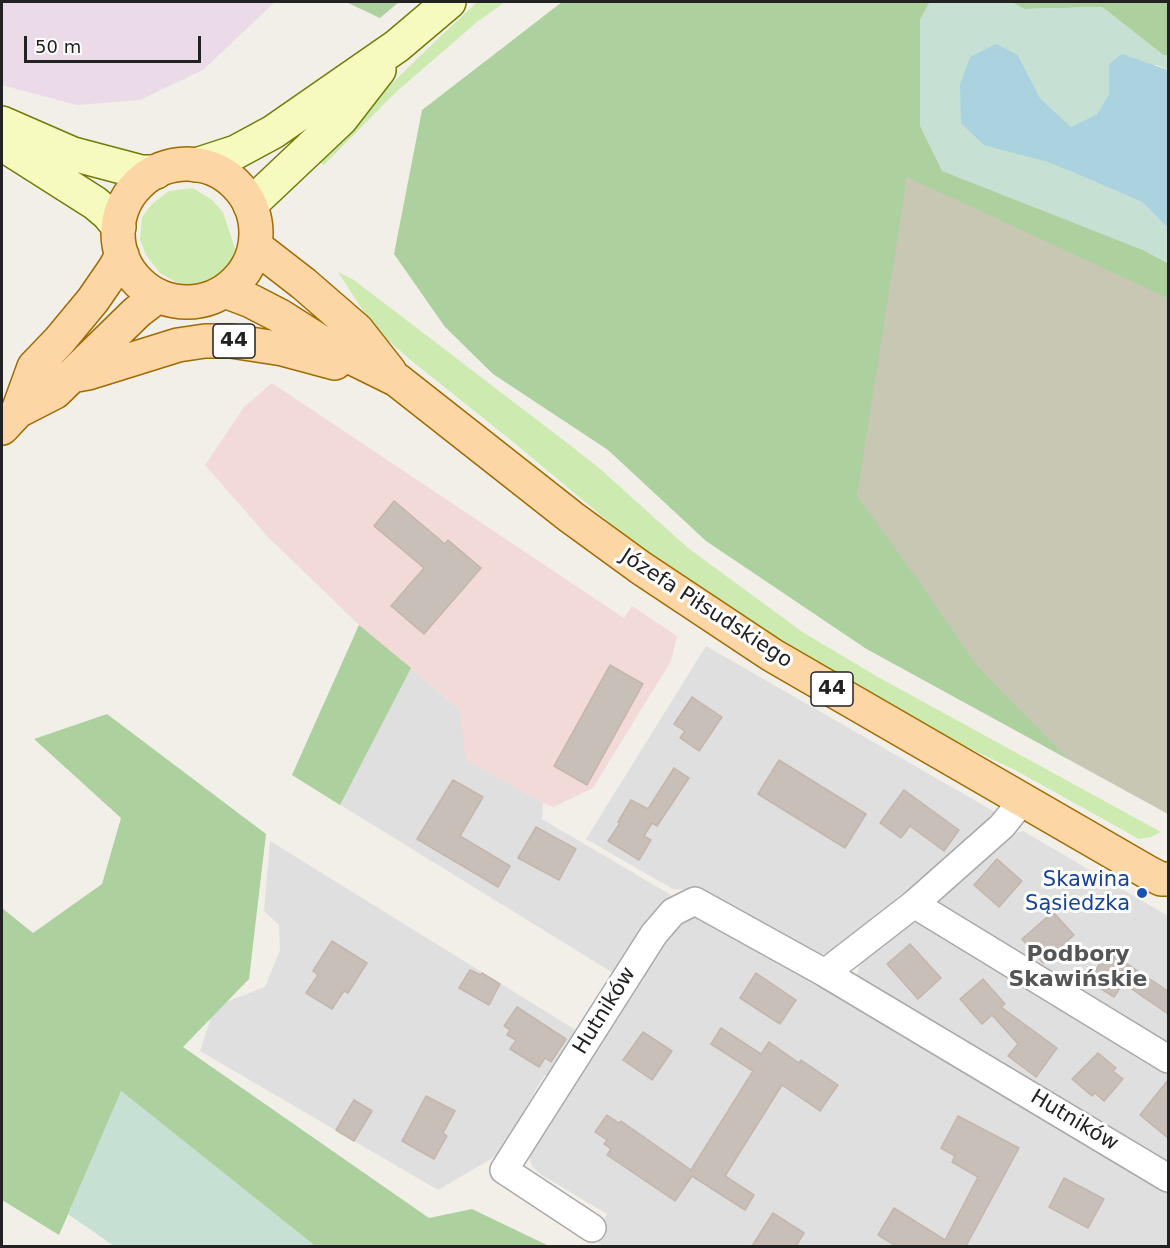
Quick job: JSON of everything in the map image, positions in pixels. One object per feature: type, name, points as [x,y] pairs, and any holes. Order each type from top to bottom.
[{"type":"main road","points":[[196,165],[236,152],[273,132],[397,46],[449,2]]},
{"type":"main road","points":[[250,204],[341,119],[397,46]]},
{"type":"main road","points":[[2,123],[73,154],[141,172],[156,172]]},
{"type":"main road","points":[[2,144],[95,203],[108,214],[120,241]]},
{"type":"main road","name":"44","points":[[10,420],[34,367],[93,300],[115,268],[120,241],[121,214],[126,201],[144,179],[169,167],[196,165],[210,168],[233,182],[243,192],[255,218],[255,246],[252,259],[245,272],[225,291],[199,302],[171,301],[146,289],[127,268],[120,241]]},
{"type":"main road","name":"Józefa Piłsudskiego","points":[[255,246],[304,284],[357,330],[397,380]]},
{"type":"main road","name":"Józefa Piłsudskiego","points":[[225,291],[280,316],[324,344],[397,380],[571,517],[641,568],[772,655],[1166,883]]},
{"type":"main road","name":"44","points":[[10,420],[55,392],[137,312],[158,296]]},
{"type":"main road","name":"44","points":[[71,376],[88,373],[178,345],[231,341],[283,349],[397,380]]},
{"type":"street","points":[[825,973],[914,904],[1002,826],[1023,800]]},
{"type":"street","name":"Hutników","points":[[592,1228],[504,1170],[654,934],[673,912],[695,901],[825,973],[1168,1178]]},
{"type":"street","points":[[914,904],[1168,1059]]},
{"type":"shaded area","points":[[2,2],[275,2],[203,70],[140,100],[77,105],[2,84]]},
{"type":"shaded area","points":[[930,2],[1011,2],[1024,9],[1102,7],[1163,55],[1168,56],[1168,70],[1157,65],[1109,64],[1109,94],[1097,114],[1071,127],[1040,98],[1018,55],[984,145],[1049,162],[1142,202],[1168,228],[1168,263],[1145,251],[942,171],[920,126],[920,20]]},
{"type":"shaded area","points":[[910,156],[1168,280],[1168,814],[865,648],[854,566],[860,426]]},
{"type":"shaded area","points":[[272,383],[624,618],[632,606],[677,636],[671,661],[593,788],[553,807],[466,760],[460,710],[359,625],[269,538],[205,465],[244,407]]},
{"type":"shaded area","points":[[359,625],[460,710],[467,760],[543,803],[542,819],[671,895],[618,976],[292,775]]},
{"type":"shaded area","points":[[706,646],[995,812],[995,820],[828,953],[805,958],[690,890],[673,889],[586,839]]},
{"type":"shaded area","points":[[1023,831],[1168,916],[1168,1050],[939,911],[934,893],[1008,835]]},
{"type":"shaded area","points":[[270,841],[582,1034],[559,1071],[544,1076],[514,1134],[496,1156],[438,1190],[200,1051],[215,1006],[265,987],[280,950],[279,925],[264,911]]},
{"type":"shaded area","points":[[704,914],[1168,1191],[1168,1246],[603,1246],[592,1239],[607,1214],[540,1174],[532,1166],[529,1157],[534,1145],[671,921]]},
{"type":"shaded area","points":[[898,922],[928,924],[1168,1070],[1168,1171],[856,980],[862,956]]},
{"type":"shaded area","points":[[121,1091],[315,1246],[114,1246],[68,1214]]},
{"type":"green space","points":[[346,2],[399,2],[380,18]]},
{"type":"green space","points":[[477,2],[505,2],[477,22],[395,93],[324,165],[315,159],[422,54]]},
{"type":"green space","points":[[562,2],[930,2],[920,20],[1145,251],[1168,263],[1168,298],[907,177],[857,496],[977,666],[1068,759],[865,648],[706,541],[608,450],[493,374],[445,327],[394,254],[422,110]]},
{"type":"green space","points":[[1011,2],[1168,2],[1168,56],[1163,55],[1102,7],[1024,9]]},
{"type":"green space","points":[[193,188],[212,200],[223,212],[238,258],[237,265],[227,276],[212,284],[195,287],[181,285],[160,273],[146,255],[140,239],[142,217],[152,204],[169,191]]},
{"type":"green space","points":[[338,272],[354,280],[562,439],[598,467],[688,548],[804,633],[878,677],[1161,832],[1139,839],[1015,770],[893,712],[782,645],[651,557],[375,329]]},
{"type":"green space","points":[[359,625],[411,668],[340,805],[292,775]]},
{"type":"green space","points":[[107,714],[266,834],[249,979],[183,1047],[429,1218],[472,1209],[549,1246],[315,1246],[122,1092],[59,1235],[2,1200],[2,908],[33,933],[102,884],[121,818],[34,739]]},
{"type":"water","points":[[996,44],[1018,55],[1040,98],[1071,127],[1097,114],[1109,94],[1109,64],[1122,54],[1168,70],[1168,228],[1142,202],[1049,162],[984,145],[961,123],[960,85],[970,57]]},
{"type":"building","points":[[394,501],[445,544],[448,540],[481,568],[424,634],[391,606],[424,568],[374,526]]},
{"type":"building","points":[[610,665],[643,684],[587,785],[554,766]]},
{"type":"building","points":[[692,697],[722,717],[699,751],[680,738],[685,731],[674,724]]},
{"type":"building","points":[[779,760],[866,814],[845,848],[758,794]]},
{"type":"building","points":[[674,768],[689,778],[657,826],[652,823],[644,836],[651,840],[639,860],[608,841],[631,800],[648,809]]},
{"type":"building","points":[[453,780],[483,797],[460,836],[510,866],[498,887],[417,839]]},
{"type":"building","points":[[904,790],[959,830],[944,851],[910,826],[901,838],[880,823]]},
{"type":"building","points":[[536,827],[576,849],[559,880],[518,858]]},
{"type":"building","points":[[997,859],[1022,881],[999,907],[974,885]]},
{"type":"building","points":[[1053,912],[1074,935],[1043,963],[1022,939]]},
{"type":"building","points":[[332,941],[367,963],[348,993],[344,991],[332,1009],[306,993],[318,975],[313,971]]},
{"type":"building","points":[[910,944],[941,978],[918,999],[887,964]]},
{"type":"building","points":[[1108,951],[1168,991],[1168,1014],[1123,983],[1114,997],[1089,981]]},
{"type":"building","points":[[470,970],[481,975],[482,973],[500,984],[489,1005],[459,988]]},
{"type":"building","points":[[756,973],[796,1000],[780,1024],[740,998]]},
{"type":"building","points":[[983,979],[1005,1004],[1001,1007],[1057,1048],[1036,1077],[1008,1056],[1018,1044],[992,1015],[982,1024],[960,999]]},
{"type":"building","points":[[517,1007],[566,1039],[551,1062],[545,1058],[539,1067],[510,1049],[516,1040],[507,1035],[510,1030],[504,1026]]},
{"type":"building","points":[[721,1028],[761,1054],[769,1042],[799,1063],[801,1060],[838,1085],[820,1111],[782,1085],[725,1176],[754,1195],[745,1210],[692,1176],[675,1201],[607,1155],[611,1149],[604,1144],[607,1140],[595,1132],[607,1115],[619,1123],[621,1121],[691,1170],[753,1071],[711,1044]]},
{"type":"building","points":[[643,1032],[672,1051],[652,1080],[623,1060]]},
{"type":"building","points":[[1098,1053],[1116,1068],[1113,1071],[1123,1079],[1104,1101],[1095,1093],[1092,1096],[1072,1079]]},
{"type":"building","points":[[1168,1080],[1168,1138],[1140,1115]]},
{"type":"building","points":[[426,1096],[455,1111],[443,1133],[447,1136],[434,1159],[402,1141]]},
{"type":"building","points":[[354,1100],[372,1111],[354,1141],[336,1130]]},
{"type":"building","points":[[958,1116],[1019,1148],[966,1246],[896,1246],[878,1235],[894,1208],[945,1240],[978,1177],[952,1162],[955,1156],[941,1148]]},
{"type":"building","points":[[1064,1178],[1104,1199],[1088,1228],[1049,1207]]},
{"type":"building","points":[[773,1213],[804,1233],[796,1246],[752,1246]]},
{"type":"place","name":"Skawina Sąsiedzka","points":[[1142,893]]},
{"type":"district","name":"Podbory Skawińskie","points":[[1078,968]]}]
